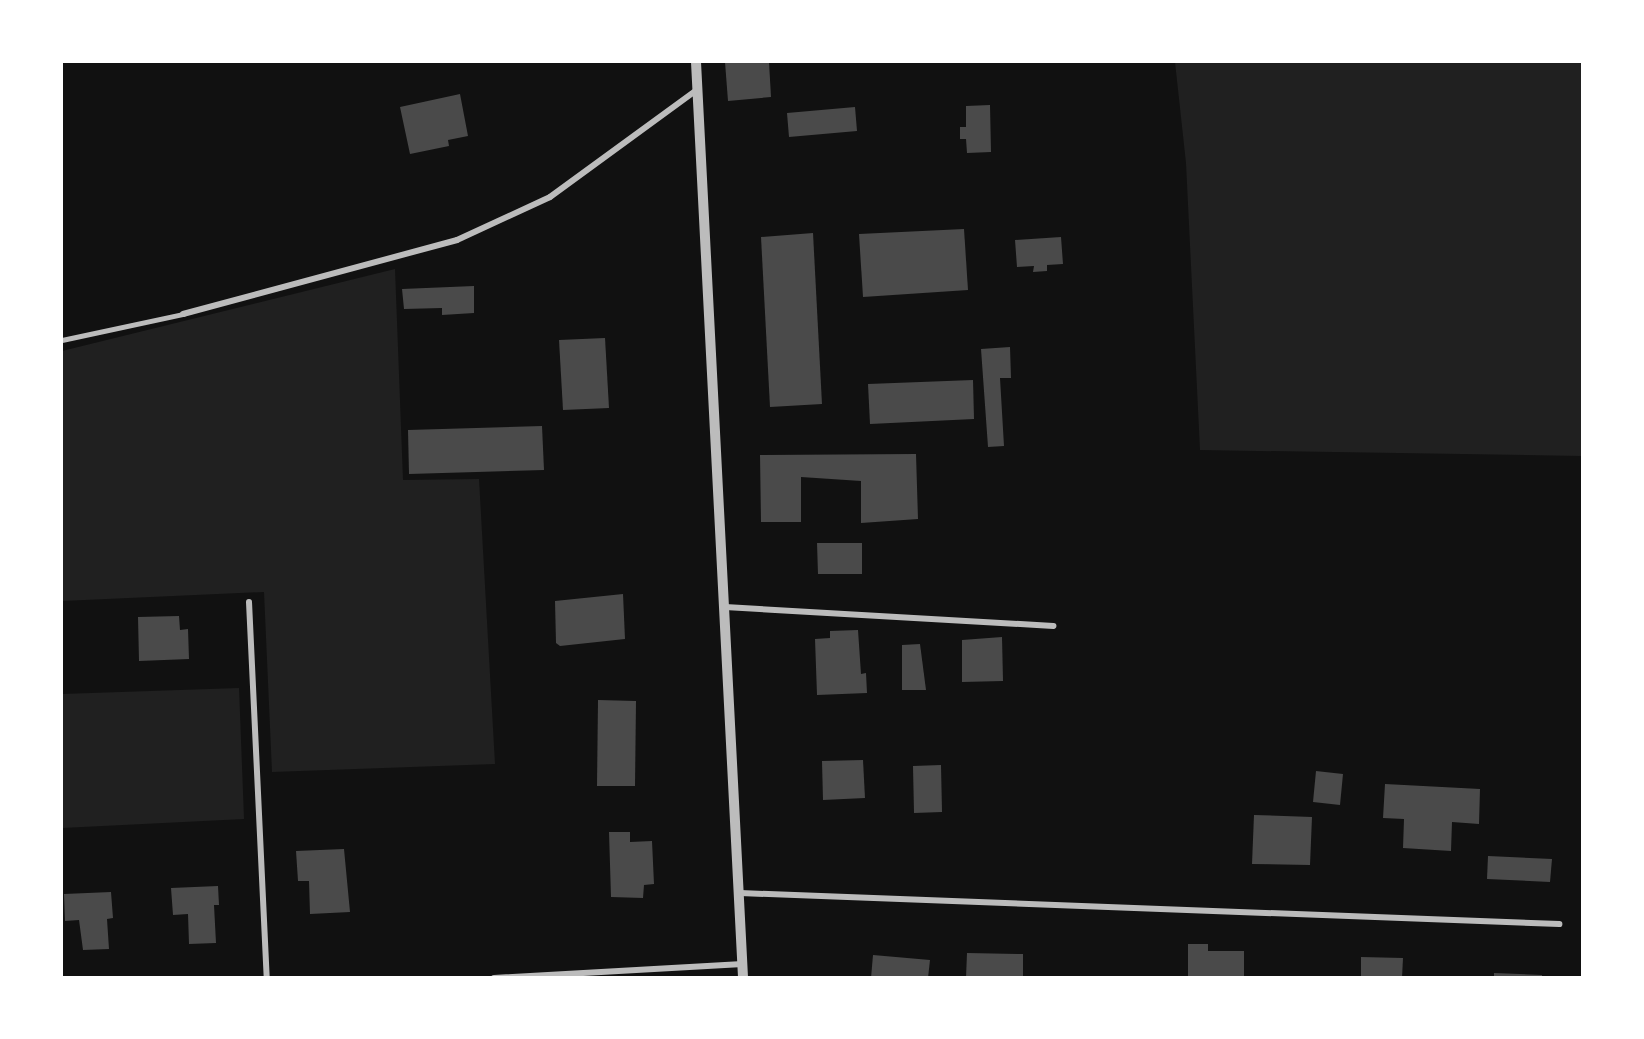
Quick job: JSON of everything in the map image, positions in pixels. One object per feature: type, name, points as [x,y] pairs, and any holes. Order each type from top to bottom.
[{"type":"street","points":[[696,62],[744,978]]},
{"type":"street","points":[[183,314],[457,240],[550,197],[698,89]]},
{"type":"street","points":[[249,602],[267,978]]},
{"type":"street","points":[[725,607],[1053,626]]},
{"type":"street","points":[[740,893],[1560,924]]},
{"type":"street","points":[[494,978],[743,964]]},
{"type":"lane","points":[[62,340],[183,314]]},
{"type":"shaded area","points":[[1175,62],[1582,62],[1582,456],[1200,450],[1186,163]]},
{"type":"shaded area","points":[[395,269],[403,480],[479,479],[495,764],[272,772],[264,592],[62,601],[62,351]]},
{"type":"shaded area","points":[[239,688],[244,819],[62,828],[62,694]]},
{"type":"building","points":[[725,62],[769,62],[771,97],[728,101]]},
{"type":"building","points":[[460,94],[468,136],[448,140],[449,146],[410,154],[400,107]]},
{"type":"building","points":[[990,105],[991,152],[967,153],[966,139],[960,139],[960,127],[966,127],[966,106]]},
{"type":"building","points":[[855,107],[857,131],[789,137],[787,113]]},
{"type":"building","points":[[964,229],[968,290],[863,297],[859,234]]},
{"type":"building","points":[[813,233],[822,404],[770,407],[761,237]]},
{"type":"building","points":[[1061,237],[1063,264],[1047,265],[1047,271],[1033,272],[1034,266],[1017,267],[1015,240]]},
{"type":"building","points":[[474,286],[474,313],[442,315],[442,308],[404,309],[402,289]]},
{"type":"building","points":[[605,338],[609,408],[563,410],[559,340]]},
{"type":"building","points":[[1010,347],[1011,378],[1000,378],[1004,446],[988,447],[981,349]]},
{"type":"building","points":[[973,380],[974,419],[870,424],[868,384]]},
{"type":"building","points":[[542,426],[544,470],[409,474],[408,430]]},
{"type":"building","points":[[916,454],[918,519],[861,523],[861,481],[801,477],[801,522],[761,522],[760,455]]},
{"type":"building","points":[[817,543],[862,543],[862,574],[818,574]]},
{"type":"building","points":[[623,594],[625,639],[560,646],[556,643],[555,601]]},
{"type":"building","points":[[179,616],[180,630],[188,629],[189,659],[139,661],[138,617]]},
{"type":"building","points":[[858,630],[861,674],[866,673],[867,693],[817,695],[815,639],[830,638],[830,631]]},
{"type":"building","points":[[1002,637],[1003,681],[962,682],[962,640]]},
{"type":"building","points":[[920,644],[926,690],[902,690],[902,645]]},
{"type":"building","points":[[598,700],[636,701],[635,786],[597,786]]},
{"type":"building","points":[[863,760],[865,798],[823,800],[822,761]]},
{"type":"building","points":[[941,765],[942,812],[914,813],[913,766]]},
{"type":"building","points":[[1316,771],[1343,774],[1340,805],[1313,802]]},
{"type":"building","points":[[1385,784],[1480,789],[1479,824],[1452,822],[1451,851],[1403,848],[1404,819],[1383,818]]},
{"type":"building","points":[[1254,815],[1312,817],[1310,865],[1252,864]]},
{"type":"building","points":[[609,832],[630,832],[630,842],[652,841],[654,884],[644,885],[643,898],[611,897]]},
{"type":"building","points":[[344,849],[350,912],[310,914],[309,881],[298,881],[296,851]]},
{"type":"building","points":[[1488,856],[1552,859],[1550,882],[1487,879]]},
{"type":"building","points":[[218,886],[219,905],[214,905],[216,943],[189,944],[188,914],[173,915],[171,888]]},
{"type":"building","points":[[111,892],[113,918],[107,919],[109,949],[83,950],[79,920],[65,921],[64,894]]},
{"type":"building","points":[[1188,944],[1208,944],[1208,951],[1244,951],[1244,978],[1188,978]]},
{"type":"building","points":[[967,953],[1023,954],[1023,978],[966,978]]},
{"type":"building","points":[[873,955],[930,960],[928,978],[871,978]]},
{"type":"building","points":[[1361,957],[1403,958],[1402,978],[1361,978]]},
{"type":"building","points":[[1494,973],[1542,975],[1542,978],[1494,978]]}]
